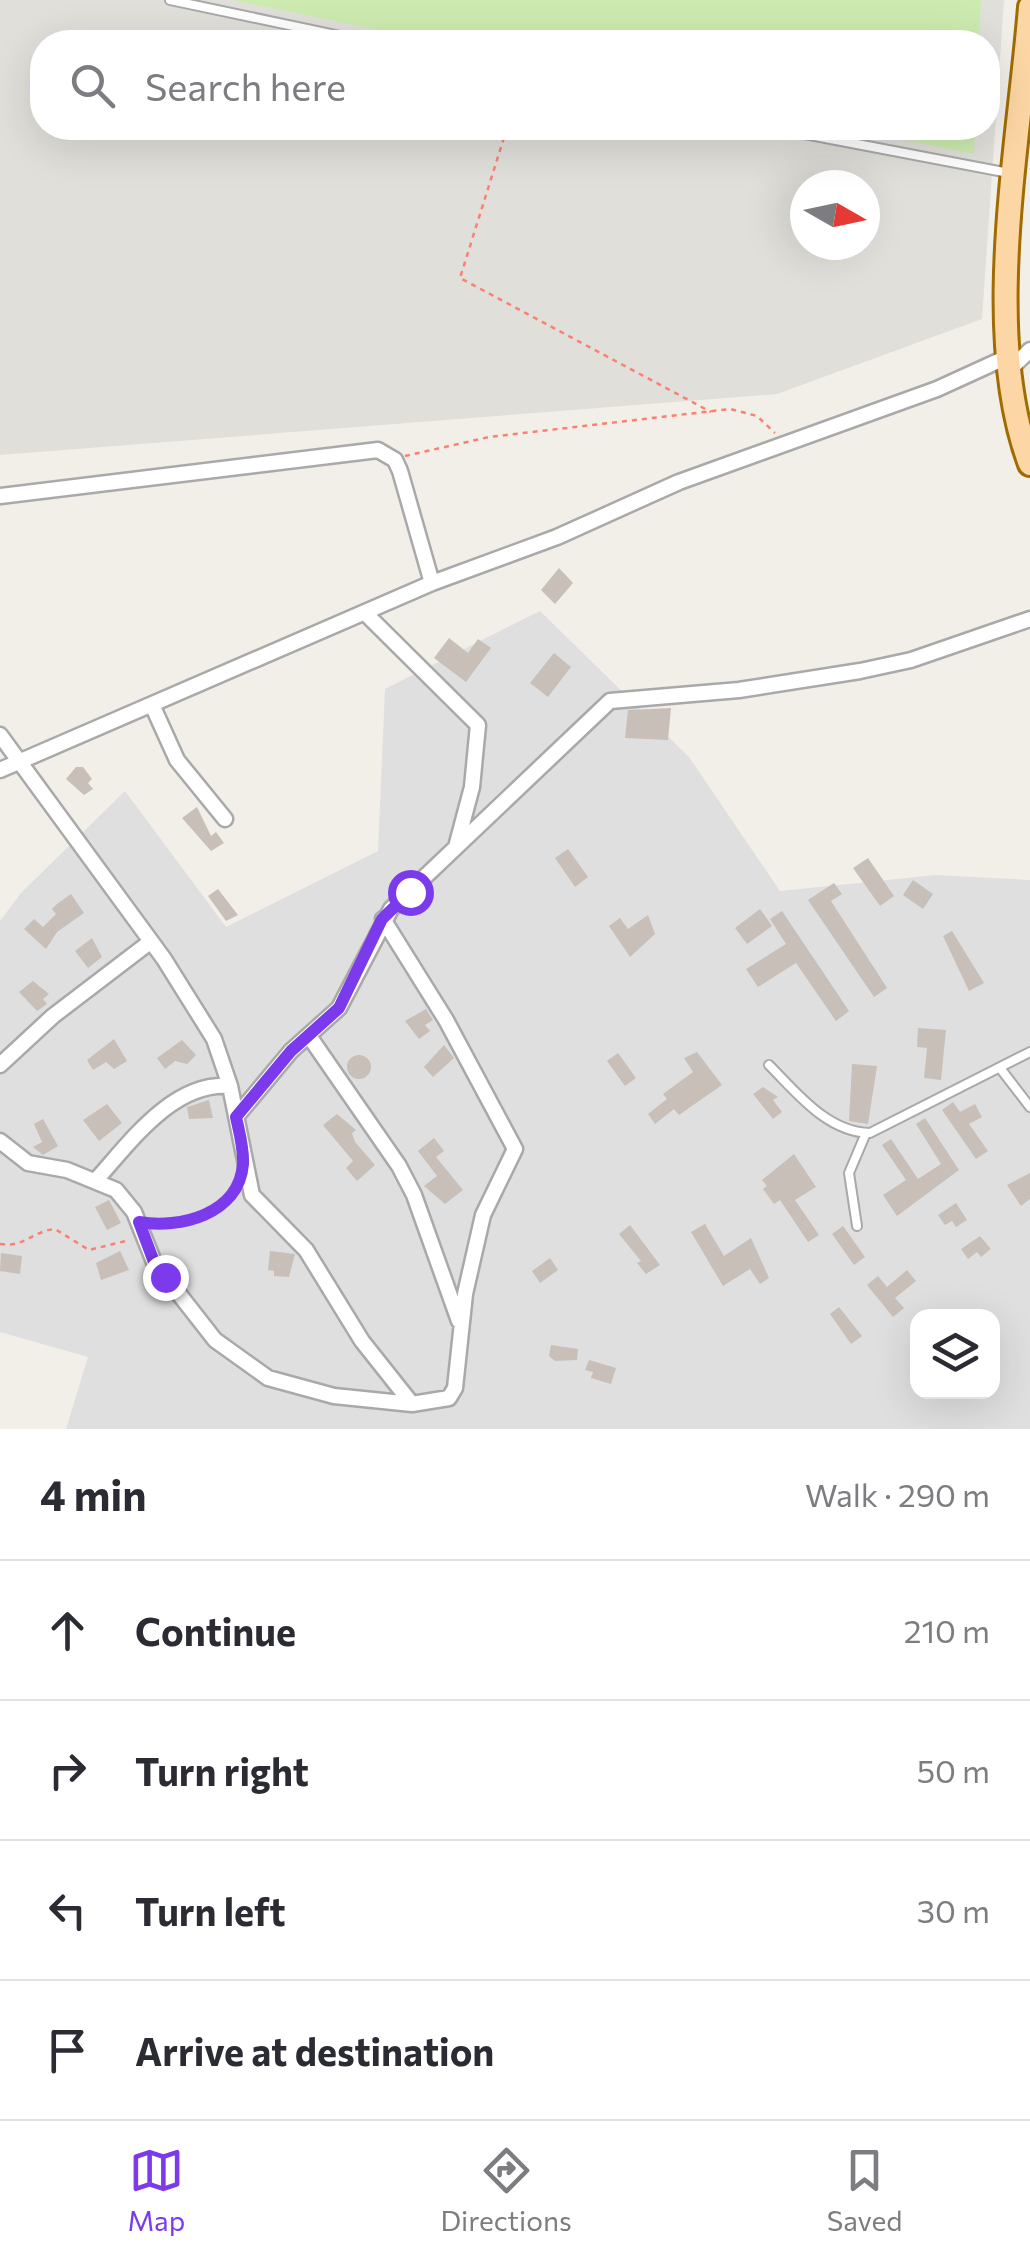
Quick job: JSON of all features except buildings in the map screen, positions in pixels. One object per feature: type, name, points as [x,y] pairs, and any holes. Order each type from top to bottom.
[{"type":"main road","points":[[1030,7],[1025,132],[1015,174],[1019,435],[1030,464]]},
{"type":"street","points":[[0,770],[432,583],[557,537],[679,482],[1016,359]]},
{"type":"street","points":[[0,496],[378,450],[394,460],[432,583]]},
{"type":"street","points":[[365,613],[478,725],[472,787],[456,848]]},
{"type":"street","points":[[236,1117],[291,1051],[346,998],[382,919],[610,701],[739,690],[860,671],[911,660],[1030,619]]},
{"type":"street","points":[[152,707],[176,760],[225,819]]},
{"type":"street","points":[[0,736],[150,942],[214,1039],[230,1086],[243,1166],[258,1204],[306,1250],[362,1342],[412,1404]]},
{"type":"street","points":[[0,1141],[28,1163],[97,1180],[116,1190],[165,1277],[215,1340],[242,1362],[300,1389],[412,1404],[450,1398],[455,1388],[461,1327],[483,1215],[515,1149],[446,1020],[382,919]]},
{"type":"street","points":[[0,1065],[53,1016],[150,942]]},
{"type":"street","points":[[309,1036],[399,1166],[414,1196],[461,1327]]},
{"type":"street","points":[[97,1180],[127,1145],[184,1096],[206,1085],[230,1086]]},
{"type":"lane","points":[[170,0],[313,30]]},
{"type":"lane","points":[[836,140],[1015,174]]},
{"type":"lane","points":[[769,1064],[818,1113],[851,1132],[866,1133],[882,1130],[1030,1052]]},
{"type":"lane","points":[[1000,1068],[1030,1107]]},
{"type":"lane","points":[[857,1226],[849,1173],[866,1133]]},
{"type":"path","points":[[503,140],[460,278],[712,412]]},
{"type":"path","points":[[394,460],[489,437],[712,412],[749,412],[780,434]]},
{"type":"path","points":[[0,1244],[17,1246],[55,1229],[88,1250],[141,1229],[204,1217],[225,1199],[243,1166]]},
{"type":"shaded area","points":[[0,0],[1004,0],[1000,58],[1000,30],[30,30],[30,140],[994,140],[982,319],[777,394],[0,455]]},
{"type":"shaded area","points":[[540,611],[689,757],[780,891],[936,875],[1030,880],[1030,1429],[66,1429],[88,1357],[0,1332],[0,921],[21,893],[125,791],[226,927],[378,851],[385,689]]},
{"type":"green space","points":[[232,0],[981,0],[980,30],[378,30]]},
{"type":"green space","points":[[905,140],[975,140],[974,154]]},
{"type":"route","points":[[165,1277],[154,1262],[139,1222],[166,1225],[192,1221],[204,1217],[225,1199],[243,1166],[236,1117],[291,1051],[339,1008],[382,919],[410,892]]}]
